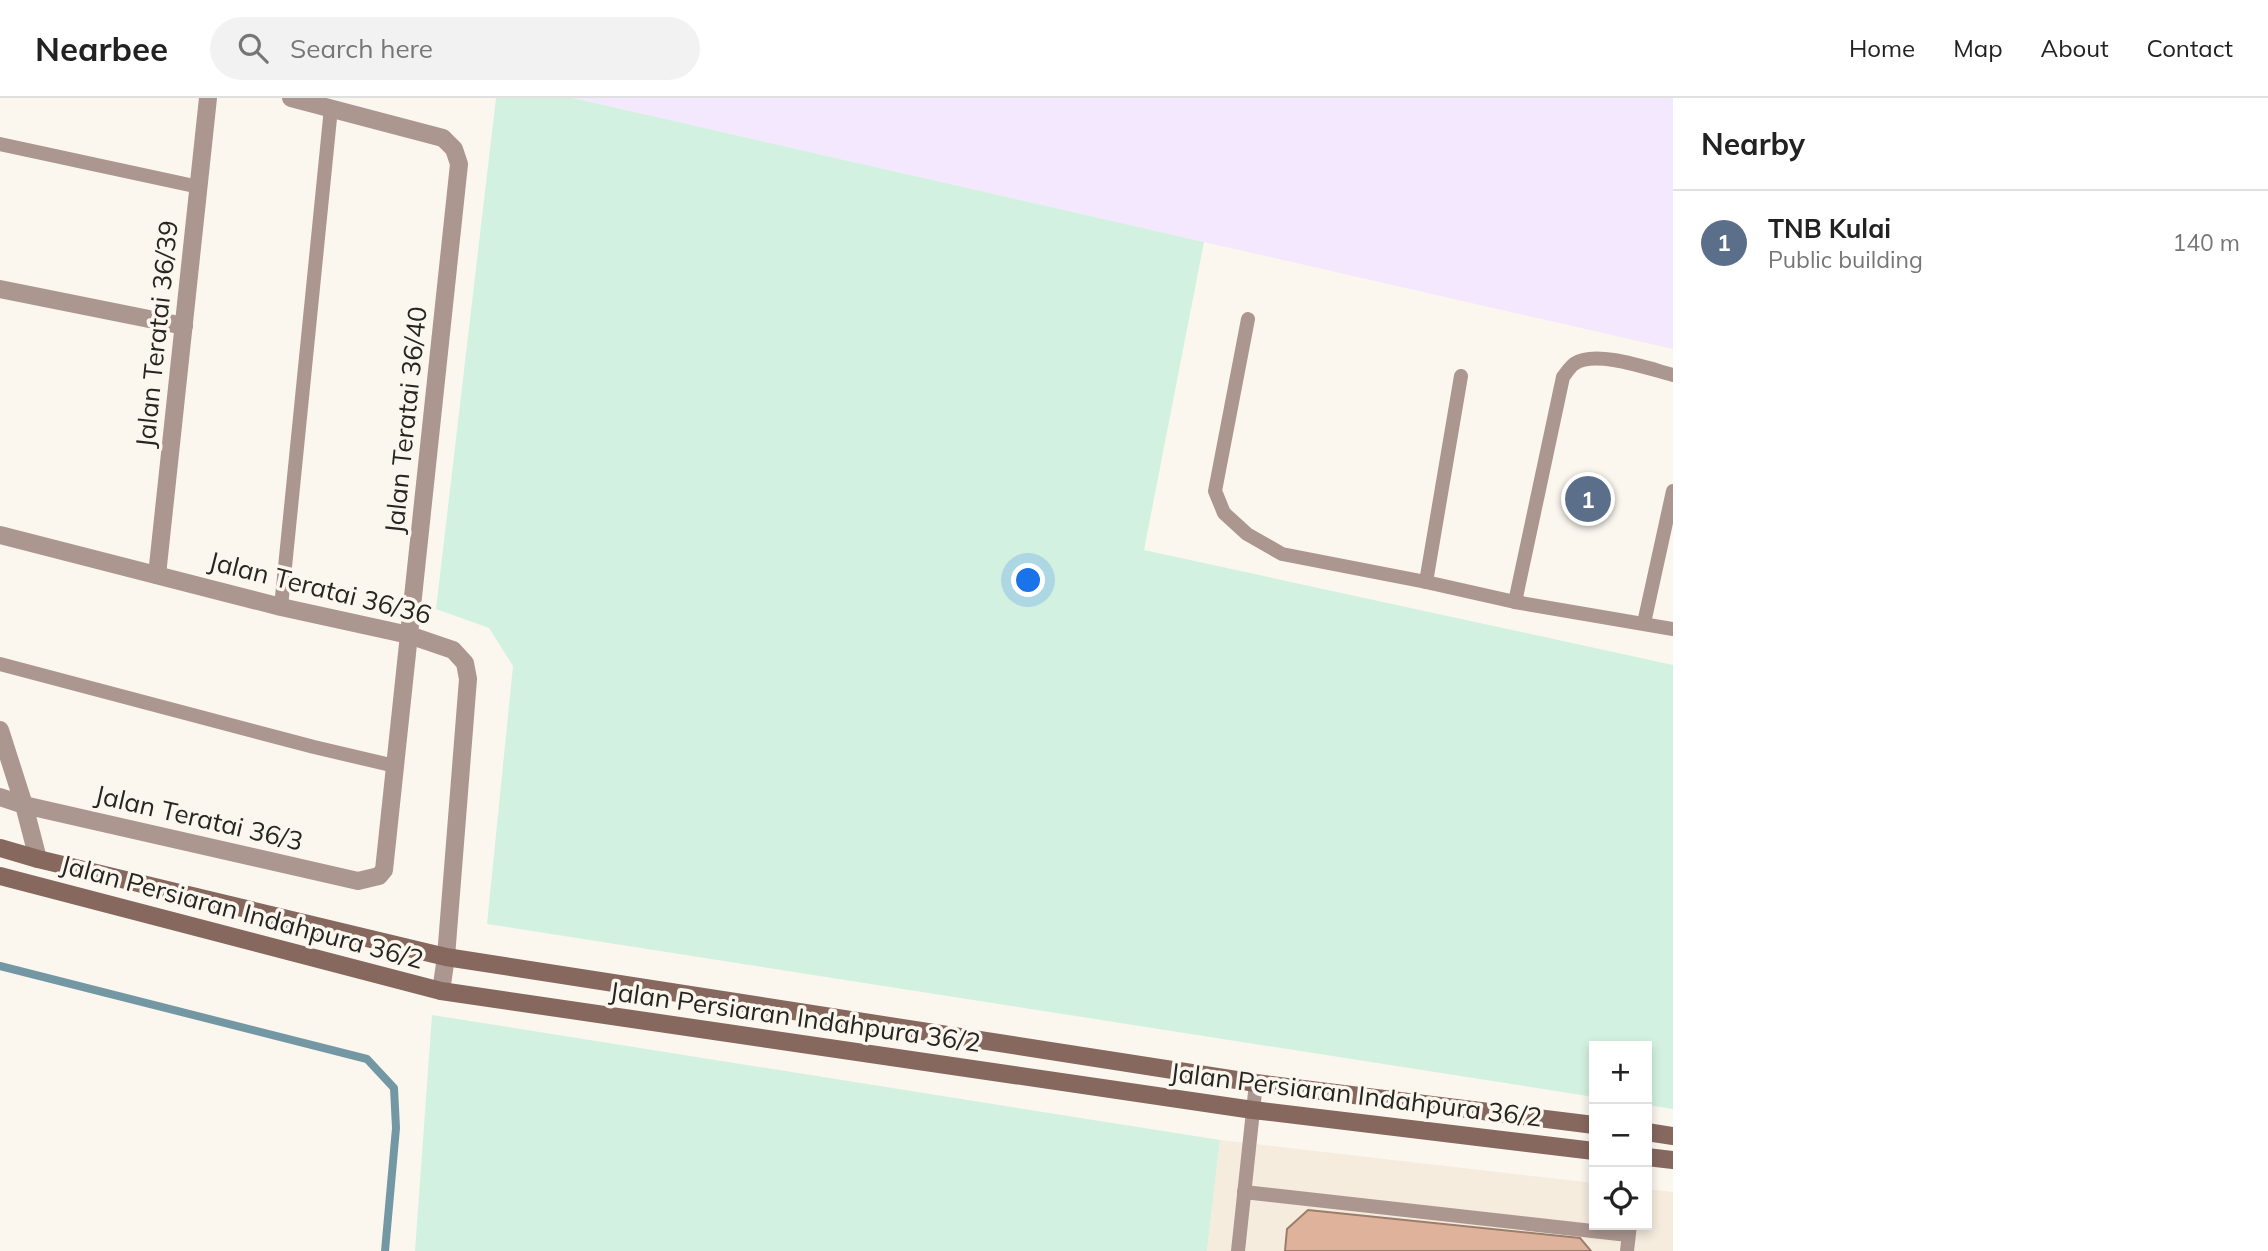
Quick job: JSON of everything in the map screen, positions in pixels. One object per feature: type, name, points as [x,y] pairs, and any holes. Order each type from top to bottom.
[{"type":"street","name":"Jalan Teratai 36/39","points":[[157,575],[208,98]]},
{"type":"street","name":"Jalan Teratai 36/40","points":[[291,98],[443,138],[454,149],[459,164],[384,870]]},
{"type":"street","points":[[0,289],[184,326]]},
{"type":"street","name":"Jalan Teratai 36/36","points":[[0,535],[281,607],[409,635],[453,650],[465,663],[468,680],[441,991]]},
{"type":"street","points":[[0,730],[38,859]]},
{"type":"street","name":"Jalan Teratai 36/3","points":[[0,797],[24,805],[358,881],[368,881],[379,876],[384,870]]},
{"type":"street","name":"Jalan Persiaran Indahpura 36/2","points":[[0,848],[446,957],[1255,1083],[1589,1124]]},
{"type":"street","name":"Jalan Persiaran Indahpura 36/2","points":[[0,876],[441,991],[1253,1110],[1589,1150]]},
{"type":"street","points":[[1652,1133],[1673,1136]]},
{"type":"street","points":[[1652,1158],[1673,1160]]},
{"type":"lane","points":[[281,607],[331,108]]},
{"type":"lane","points":[[0,144],[199,187]]},
{"type":"lane","points":[[1248,319],[1215,491],[1224,513],[1247,534],[1282,554],[1515,602],[1673,629]]},
{"type":"lane","points":[[1515,602],[1563,377],[1575,363],[1616,359],[1673,375]]},
{"type":"lane","points":[[1426,582],[1461,376]]},
{"type":"lane","points":[[1644,623],[1673,491]]},
{"type":"lane","points":[[0,664],[395,766]]},
{"type":"lane","points":[[1238,1251],[1255,1083]]},
{"type":"lane","points":[[1244,1192],[1589,1226]]},
{"type":"lane","points":[[1627,1251],[1629,1230]]},
{"type":"shaded area","points":[[573,98],[1673,98],[1673,349],[1204,242]]},
{"type":"shaded area","points":[[1220,1140],[1589,1182],[1589,1230],[1652,1230],[1652,1190],[1673,1192],[1673,1251],[1207,1251]]},
{"type":"green space","points":[[496,98],[573,98],[1204,242],[1144,550],[1673,665],[1673,1109],[1652,1106],[1652,1041],[1589,1041],[1589,1096],[487,924],[513,666],[489,628],[436,609]]},
{"type":"green space","points":[[432,1015],[1220,1140],[1207,1251],[415,1251]]},
{"type":"building","points":[[1308,1210],[1580,1238],[1591,1251],[1285,1251],[1287,1229]]},
{"type":"waterway","points":[[0,966],[367,1059],[394,1088],[396,1128],[385,1251]]},
{"type":"place","name":"TNB Kulai","points":[[1588,499]]}]
